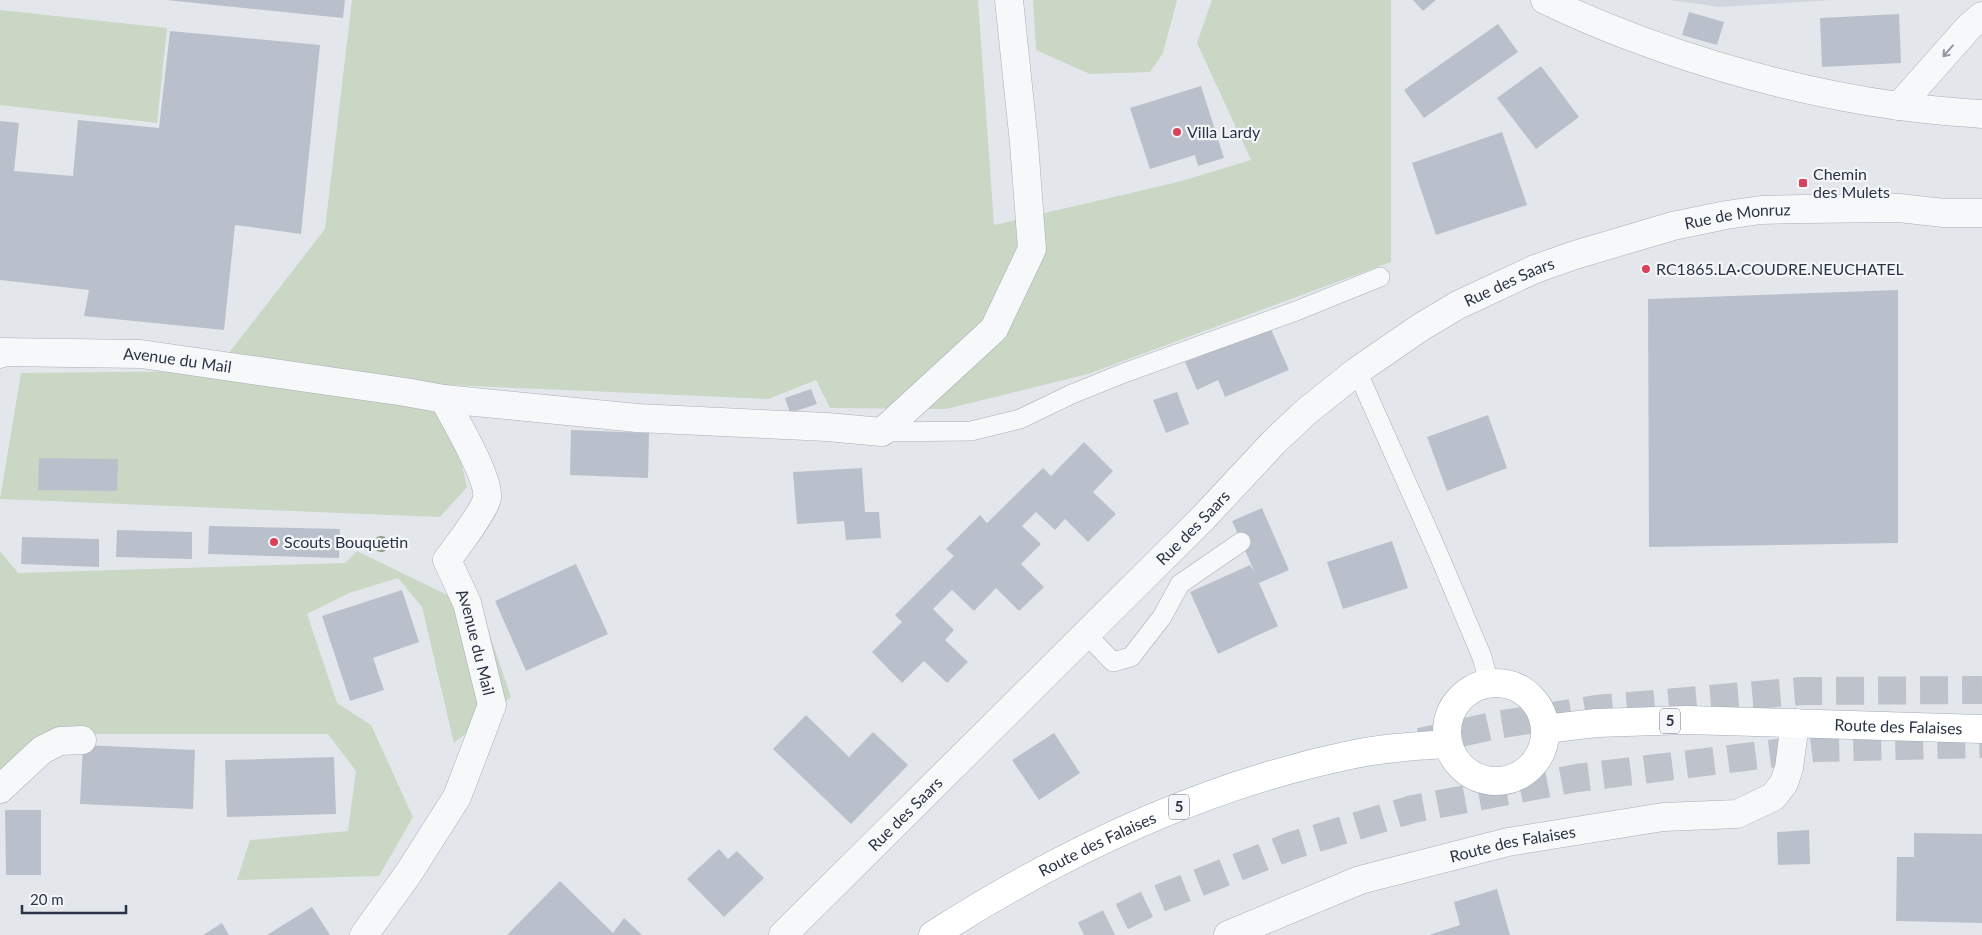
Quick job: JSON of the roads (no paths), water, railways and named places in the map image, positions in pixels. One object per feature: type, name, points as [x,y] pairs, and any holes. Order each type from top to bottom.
[{"type":"main road","points":[[1503,683],[1516,687],[1527,694],[1536,704],[1542,716],[1545,729],[1544,744],[1539,758],[1530,769],[1518,777],[1504,781],[1482,779],[1462,769],[1453,757],[1448,744],[1448,720],[1456,704],[1468,692],[1478,686],[1489,684],[1503,683]]},
{"type":"main road","name":"Route des Falaises","points":[[1545,729],[1596,723],[1687,720],[1982,729]]},
{"type":"main road","name":"Route des Falaises","points":[[933,935],[986,901],[1041,871],[1116,834],[1184,805],[1274,775],[1352,754],[1448,744]]},
{"type":"street","points":[[882,432],[994,329],[1032,249],[1024,143],[1009,0]]},
{"type":"street","points":[[1545,0],[1612,30],[1748,74],[1805,89],[1899,106],[1982,114]]},
{"type":"street","points":[[1899,106],[1969,27],[1982,16]]},
{"type":"street","name":"Rue de Monruz","points":[[1673,226],[1761,210],[1899,208],[1944,213],[1982,213]]},
{"type":"street","name":"Rue des Saars","points":[[783,935],[1204,517],[1274,442],[1307,411],[1357,371],[1428,323],[1497,285],[1575,255],[1673,226]]},
{"type":"street","name":"Avenue du Mail","points":[[0,354],[1,352],[141,354],[444,399],[637,418],[826,427],[882,432]]},
{"type":"street","name":"Avenue du Mail","points":[[364,935],[408,874],[457,796],[492,705],[467,603],[447,560],[487,498],[484,477],[444,399]]},
{"type":"street","name":"Route des Falaises","points":[[1228,935],[1360,880],[1508,842],[1663,817],[1737,814],[1773,797],[1784,783],[1789,768],[1795,723]]},
{"type":"street","points":[[0,789],[42,750],[60,741],[82,740]]},
{"type":"lane","points":[[882,432],[971,431],[1020,419],[1072,394],[1124,373],[1296,311],[1380,277]]},
{"type":"lane","points":[[1357,371],[1482,657],[1489,684]]},
{"type":"lane","points":[[1086,634],[1113,662],[1131,657],[1162,617],[1180,584],[1241,542]]},
{"type":"tunnel","points":[[1420,742],[1497,725],[1596,709],[1802,691],[1982,690]]},
{"type":"tunnel","points":[[1084,935],[1158,899],[1291,846],[1413,809],[1577,778],[1816,748],[1982,744]]},
{"type":"place","name":"Villa Lardy","points":[[1177,132]]},
{"type":"place","name":"Chemin des Mulets","points":[[1803,183]]},
{"type":"place","name":"RC1865.LA·COUDRE.NEUCHATEL","points":[[1646,269]]},
{"type":"place","name":"Scouts Bouquetin","points":[[274,542]]}]
